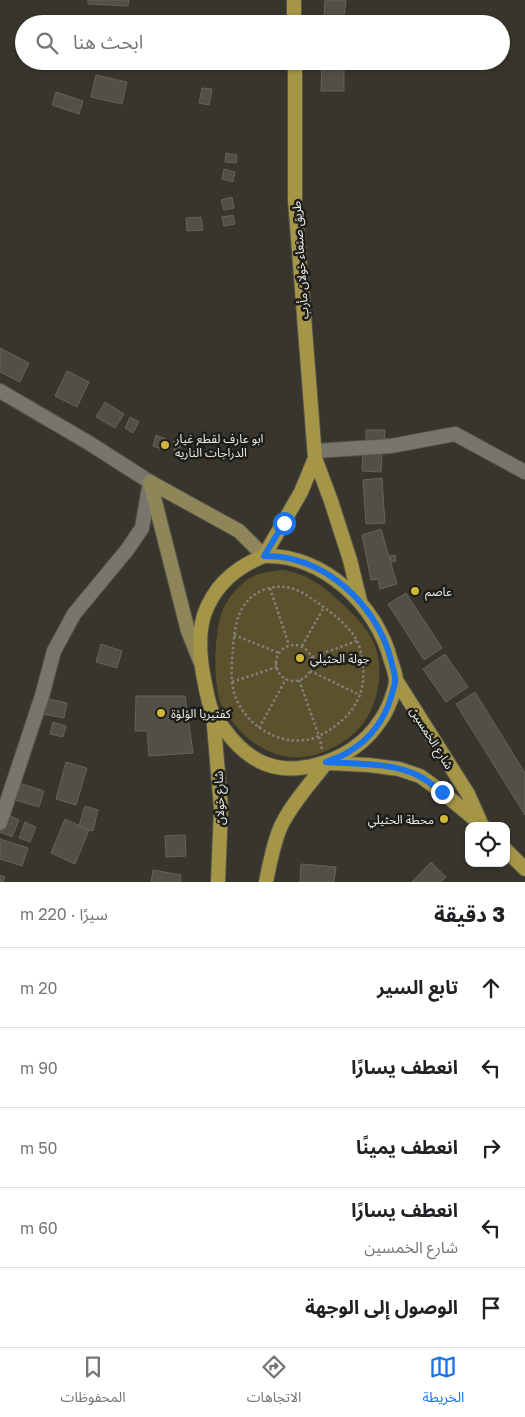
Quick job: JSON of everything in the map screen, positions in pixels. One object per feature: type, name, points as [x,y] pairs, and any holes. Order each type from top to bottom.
[{"type":"main road","points":[[294,0],[294,15]]},
{"type":"main road","name":"طريق صنعاء خولان مأرب","points":[[294,70],[295,200],[315,454]]},
{"type":"main road","points":[[264,556],[301,492],[315,454]]},
{"type":"main road","points":[[315,454],[344,543],[360,601]]},
{"type":"main road","points":[[150,482],[238,531],[264,556]]},
{"type":"main road","points":[[150,482],[188,631],[200,662],[213,714],[243,752],[260,763],[279,768],[301,769],[326,762],[351,751],[370,734],[381,720],[388,707],[396,680],[389,652],[380,632],[360,601],[336,580],[315,567],[278,556],[264,556],[248,562],[227,578],[215,594],[204,616],[200,662]]},
{"type":"main road","name":"شارع الخمسين","points":[[396,680],[468,794],[481,822]]},
{"type":"main road","name":"شارع خولان","points":[[213,714],[221,808],[218,882]]},
{"type":"main road","points":[[266,882],[271,854],[282,825],[326,762]]},
{"type":"main road","name":"شارع الخمسين","points":[[326,762],[398,769],[420,776],[478,822]]},
{"type":"main road","points":[[510,854],[525,869]]},
{"type":"street","points":[[0,391],[89,443],[150,482],[142,528],[127,550],[74,614],[54,651],[42,696],[0,823]]},
{"type":"street","points":[[315,454],[391,446],[455,434],[525,472]]},
{"type":"path","points":[[279,586],[289,586],[306,593],[324,607],[357,641],[362,654],[364,679],[360,695],[352,710],[343,721],[335,728],[319,736],[304,740],[289,740],[272,735],[259,728],[248,718],[234,693],[232,682],[234,635],[238,616],[243,605],[256,594],[279,586]]},
{"type":"path","points":[[270,588],[289,646]]},
{"type":"path","points":[[302,646],[324,607]]},
{"type":"path","points":[[234,635],[279,653]]},
{"type":"path","points":[[312,657],[357,641]]},
{"type":"path","points":[[294,644],[302,646],[312,657],[310,672],[299,680],[282,676],[277,667],[279,653],[289,646],[294,644]]},
{"type":"path","points":[[232,682],[277,667]]},
{"type":"path","points":[[310,672],[360,695]]},
{"type":"path","points":[[259,728],[286,678]]},
{"type":"path","points":[[299,680],[326,762]]},
{"type":"shaded area","points":[[283,570],[313,580],[351,612],[369,634],[374,644],[379,665],[376,697],[364,722],[353,734],[335,747],[307,757],[281,755],[268,751],[245,736],[222,706],[216,681],[216,642],[220,618],[225,605],[238,588],[250,578],[262,573]]},
{"type":"building","points":[[88,0],[129,0],[128,6],[88,4]]},
{"type":"building","points":[[325,0],[346,0],[344,15],[324,15]]},
{"type":"building","points":[[322,70],[344,70],[344,91],[321,91]]},
{"type":"building","points":[[96,75],[127,82],[122,104],[91,97]]},
{"type":"building","points":[[202,88],[212,89],[209,105],[199,103]]},
{"type":"building","points":[[56,92],[83,101],[79,114],[52,105]]},
{"type":"building","points":[[226,153],[237,155],[236,163],[225,162]]},
{"type":"building","points":[[224,169],[235,172],[233,182],[222,179]]},
{"type":"building","points":[[232,197],[234,208],[224,210],[221,200]]},
{"type":"building","points":[[233,215],[235,224],[224,226],[222,217]]},
{"type":"building","points":[[201,217],[203,230],[187,231],[186,218]]},
{"type":"building","points":[[0,348],[29,363],[20,382],[0,372]]},
{"type":"building","points":[[67,371],[89,382],[77,407],[55,396]]},
{"type":"building","points":[[105,402],[124,414],[115,428],[96,417]]},
{"type":"building","points":[[130,417],[139,422],[133,433],[125,428]]},
{"type":"building","points":[[366,430],[385,430],[384,443],[366,442]]},
{"type":"building","points":[[156,435],[166,439],[162,449],[153,446]]},
{"type":"building","points":[[179,441],[181,452],[175,453],[173,442]]},
{"type":"building","points":[[363,451],[382,452],[381,472],[362,471]]},
{"type":"building","points":[[382,478],[385,523],[366,524],[363,480]]},
{"type":"building","points":[[381,529],[397,584],[380,589],[378,579],[371,580],[362,535]]},
{"type":"building","points":[[395,555],[396,561],[391,562],[390,556]]},
{"type":"building","points":[[406,593],[442,648],[424,660],[388,604]]},
{"type":"building","points":[[101,644],[122,651],[117,668],[96,662]]},
{"type":"building","points":[[445,654],[468,687],[446,702],[423,669]]},
{"type":"building","points":[[475,692],[525,773],[525,815],[456,704]]},
{"type":"building","name":"كفتيريا الؤلؤة","points":[[136,696],[185,696],[193,753],[149,756],[147,731],[135,731]]},
{"type":"building","points":[[45,698],[67,703],[64,718],[42,714]]},
{"type":"building","points":[[53,722],[66,726],[63,737],[50,734]]},
{"type":"building","points":[[66,762],[87,768],[76,805],[56,799]]},
{"type":"building","points":[[10,780],[44,791],[39,807],[5,797]]},
{"type":"building","points":[[85,806],[98,810],[93,831],[79,826]]},
{"type":"building","points":[[6,814],[19,820],[12,837],[0,832]]},
{"type":"building","points":[[65,819],[89,830],[75,864],[51,853]]},
{"type":"building","points":[[25,822],[36,827],[30,842],[19,838]]},
{"type":"building","points":[[185,835],[186,856],[166,857],[165,836]]},
{"type":"building","points":[[0,839],[28,848],[22,866],[0,859]]},
{"type":"building","points":[[431,862],[446,877],[441,882],[412,882]]},
{"type":"building","points":[[301,864],[336,867],[334,882],[300,882]]},
{"type":"building","points":[[153,870],[181,875],[180,882],[151,882]]},
{"type":"building","points":[[0,875],[5,877],[3,882],[0,882]]},
{"type":"place","name":"ابو عارف لقطع غيار الدراجات الناريه","points":[[165,445]]},
{"type":"place","name":"عاصم","points":[[415,591]]},
{"type":"place","name":"جولة الحثيلي","points":[[300,658]]},
{"type":"place","name":"كفتيريا الؤلؤة","points":[[161,713]]},
{"type":"place","name":"محطة الحثيلي","points":[[444,819]]},
{"type":"route","points":[[284,523],[264,556],[293,559],[315,567],[336,580],[360,601],[380,632],[389,652],[396,680],[388,707],[370,734],[351,751],[326,762],[398,769],[420,776],[442,792]]}]
